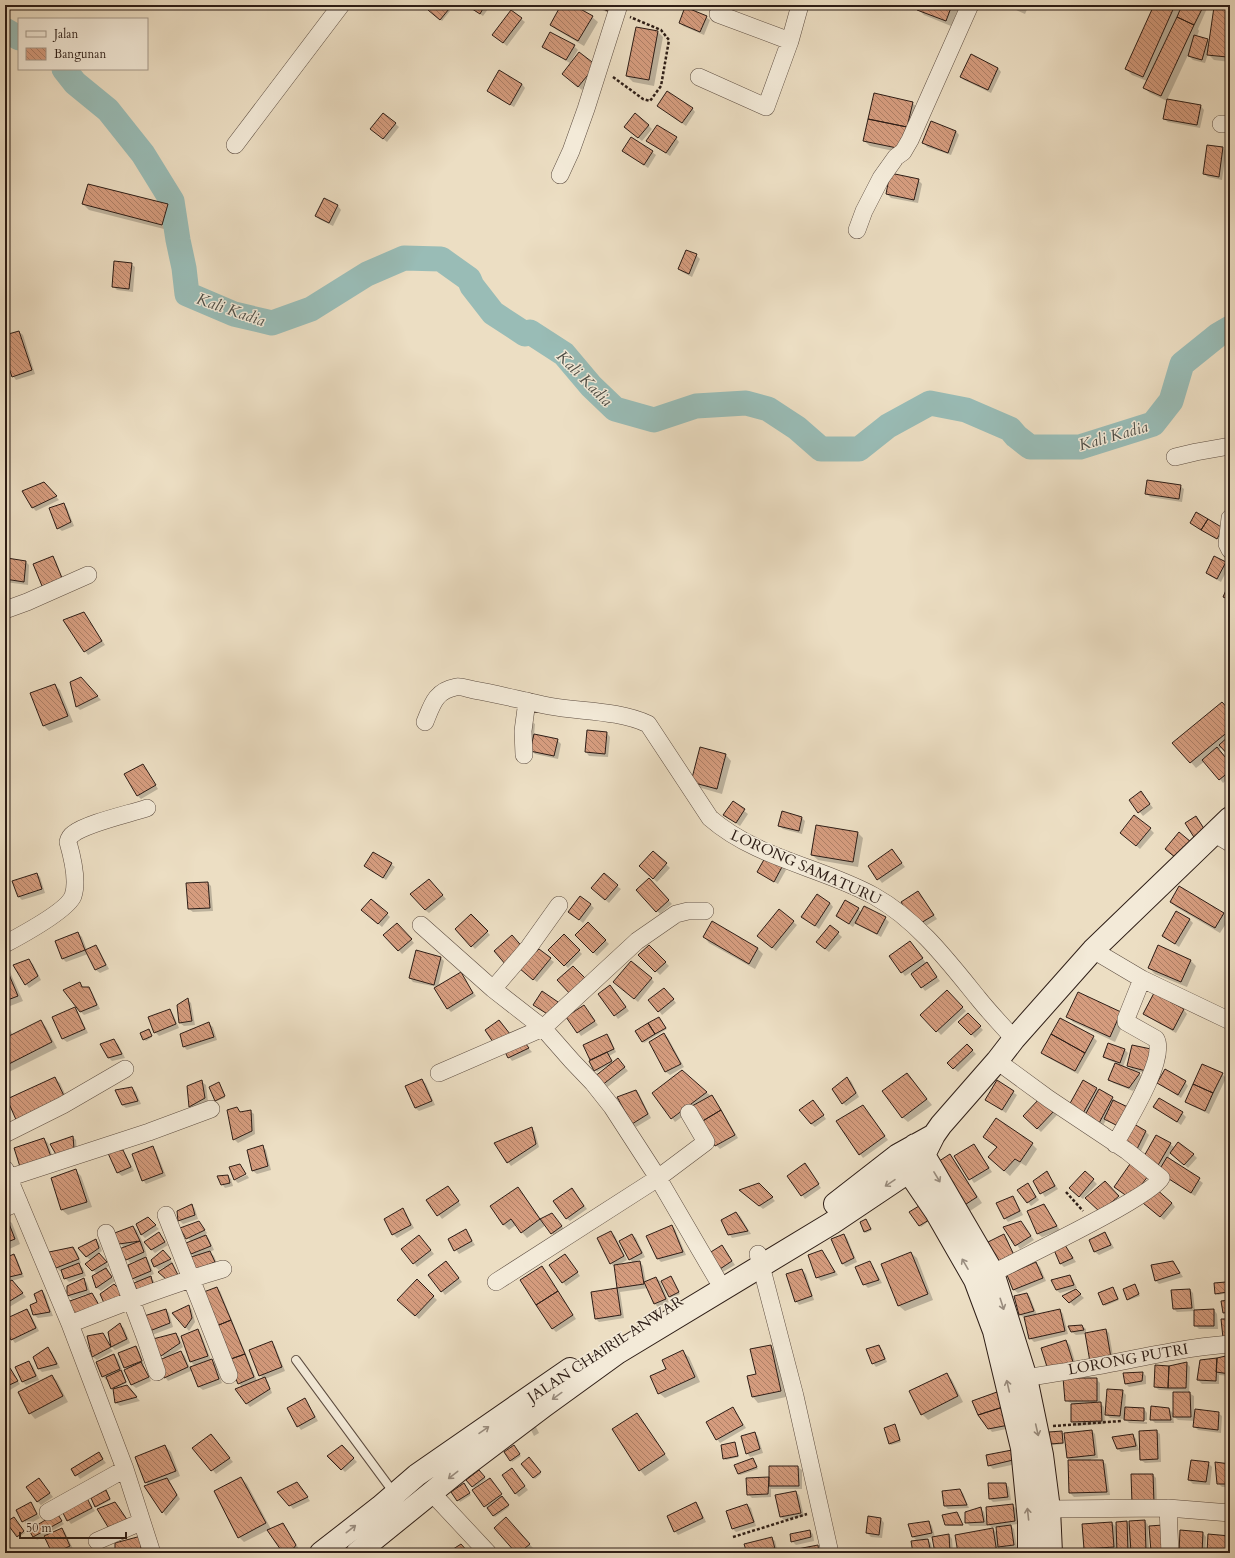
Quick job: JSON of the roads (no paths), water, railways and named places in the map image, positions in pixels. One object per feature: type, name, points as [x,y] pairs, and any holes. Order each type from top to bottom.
[{"type":"main road","name":"JALAN CHAIRIL ANWAR","points":[[321,1553],[417,1475],[616,1338],[717,1279],[832,1223],[916,1152],[997,1061],[1014,1039],[1092,950],[1222,838],[1230,818]]},
{"type":"main road","points":[[916,1152],[993,1273],[1026,1378],[1042,1455],[1049,1509],[1051,1553]]},
{"type":"main road","points":[[916,1152],[936,1212],[975,1280],[994,1331],[1022,1448],[1029,1521],[1029,1553]]},
{"type":"main road","name":"JALAN CHAIRIL ANWAR","points":[[357,1553],[431,1492],[544,1406],[618,1353],[760,1259]]},
{"type":"street","points":[[235,145],[341,5]]},
{"type":"street","points":[[699,77],[766,106],[790,41],[800,5]]},
{"type":"street","points":[[857,230],[864,211],[881,178],[896,157],[903,152],[910,140],[970,5]]},
{"type":"street","points":[[560,175],[586,109],[618,8]]},
{"type":"street","points":[[718,14],[790,41]]},
{"type":"street","points":[[1175,457],[1230,446]]},
{"type":"street","points":[[1230,518],[1227,544],[1230,550]]},
{"type":"street","points":[[5,610],[88,576]]},
{"type":"street","name":"LORONG SAMATURU","points":[[425,722],[434,699],[444,691],[456,687],[549,706],[621,716],[636,719],[648,724],[710,818],[721,828],[749,844],[872,895],[897,910],[929,941],[961,976],[1014,1039]]},
{"type":"street","points":[[524,755],[523,731],[527,701]]},
{"type":"street","points":[[5,944],[32,930],[68,904],[74,890],[74,875],[68,842],[74,833],[147,808]]},
{"type":"street","points":[[493,989],[529,947],[559,905]]},
{"type":"street","points":[[439,1073],[543,1028],[637,941],[676,914],[688,911],[705,911]]},
{"type":"street","points":[[421,925],[493,989],[543,1028],[593,1083],[612,1107],[658,1178],[717,1279]]},
{"type":"street","points":[[1092,950],[1142,978],[1230,1021]]},
{"type":"street","points":[[1115,1144],[1145,1090],[1155,1066],[1158,1049],[1156,1039],[1126,1022],[1142,978]]},
{"type":"street","points":[[993,1273],[1093,1222],[1152,1188],[1161,1178],[1127,1151],[997,1061]]},
{"type":"street","points":[[5,1134],[63,1105],[126,1069]]},
{"type":"street","points":[[152,1553],[125,1469],[70,1324],[12,1205],[6,1174],[149,1132],[211,1110]]},
{"type":"street","points":[[496,1282],[658,1178],[706,1142],[689,1113]]},
{"type":"street","points":[[166,1215],[228,1375]]},
{"type":"street","points":[[106,1232],[157,1372]]},
{"type":"street","points":[[760,1259],[795,1396],[830,1553]]},
{"type":"street","points":[[70,1324],[191,1278],[223,1269]]},
{"type":"street","name":"LORONG PUTRI","points":[[1026,1378],[1201,1346],[1230,1344]]},
{"type":"street","points":[[48,1512],[125,1469]]},
{"type":"street","points":[[431,1492],[488,1553]]},
{"type":"street","points":[[1049,1509],[1168,1508],[1230,1513]]},
{"type":"street","points":[[1168,1508],[1170,1553]]},
{"type":"street","points":[[97,1541],[141,1522]]},
{"type":"lane","points":[[296,1360],[394,1494]]},
{"type":"waterway","name":"Kali Kadia","points":[[5,30],[18,37]]},
{"type":"waterway","name":"Kali Kadia","points":[[65,70],[75,83],[108,110],[143,154],[172,201],[187,294],[234,314],[272,323],[311,309],[367,274],[404,258],[441,259],[469,279],[472,286],[493,313],[525,334],[530,332],[564,354],[591,386],[615,409],[654,420],[696,406],[746,403],[768,409],[797,428],[821,449],[859,449],[888,426],[930,403],[966,410],[1010,429],[1030,447],[1080,447],[1153,424],[1171,401],[1182,364],[1218,335],[1230,328]]}]
